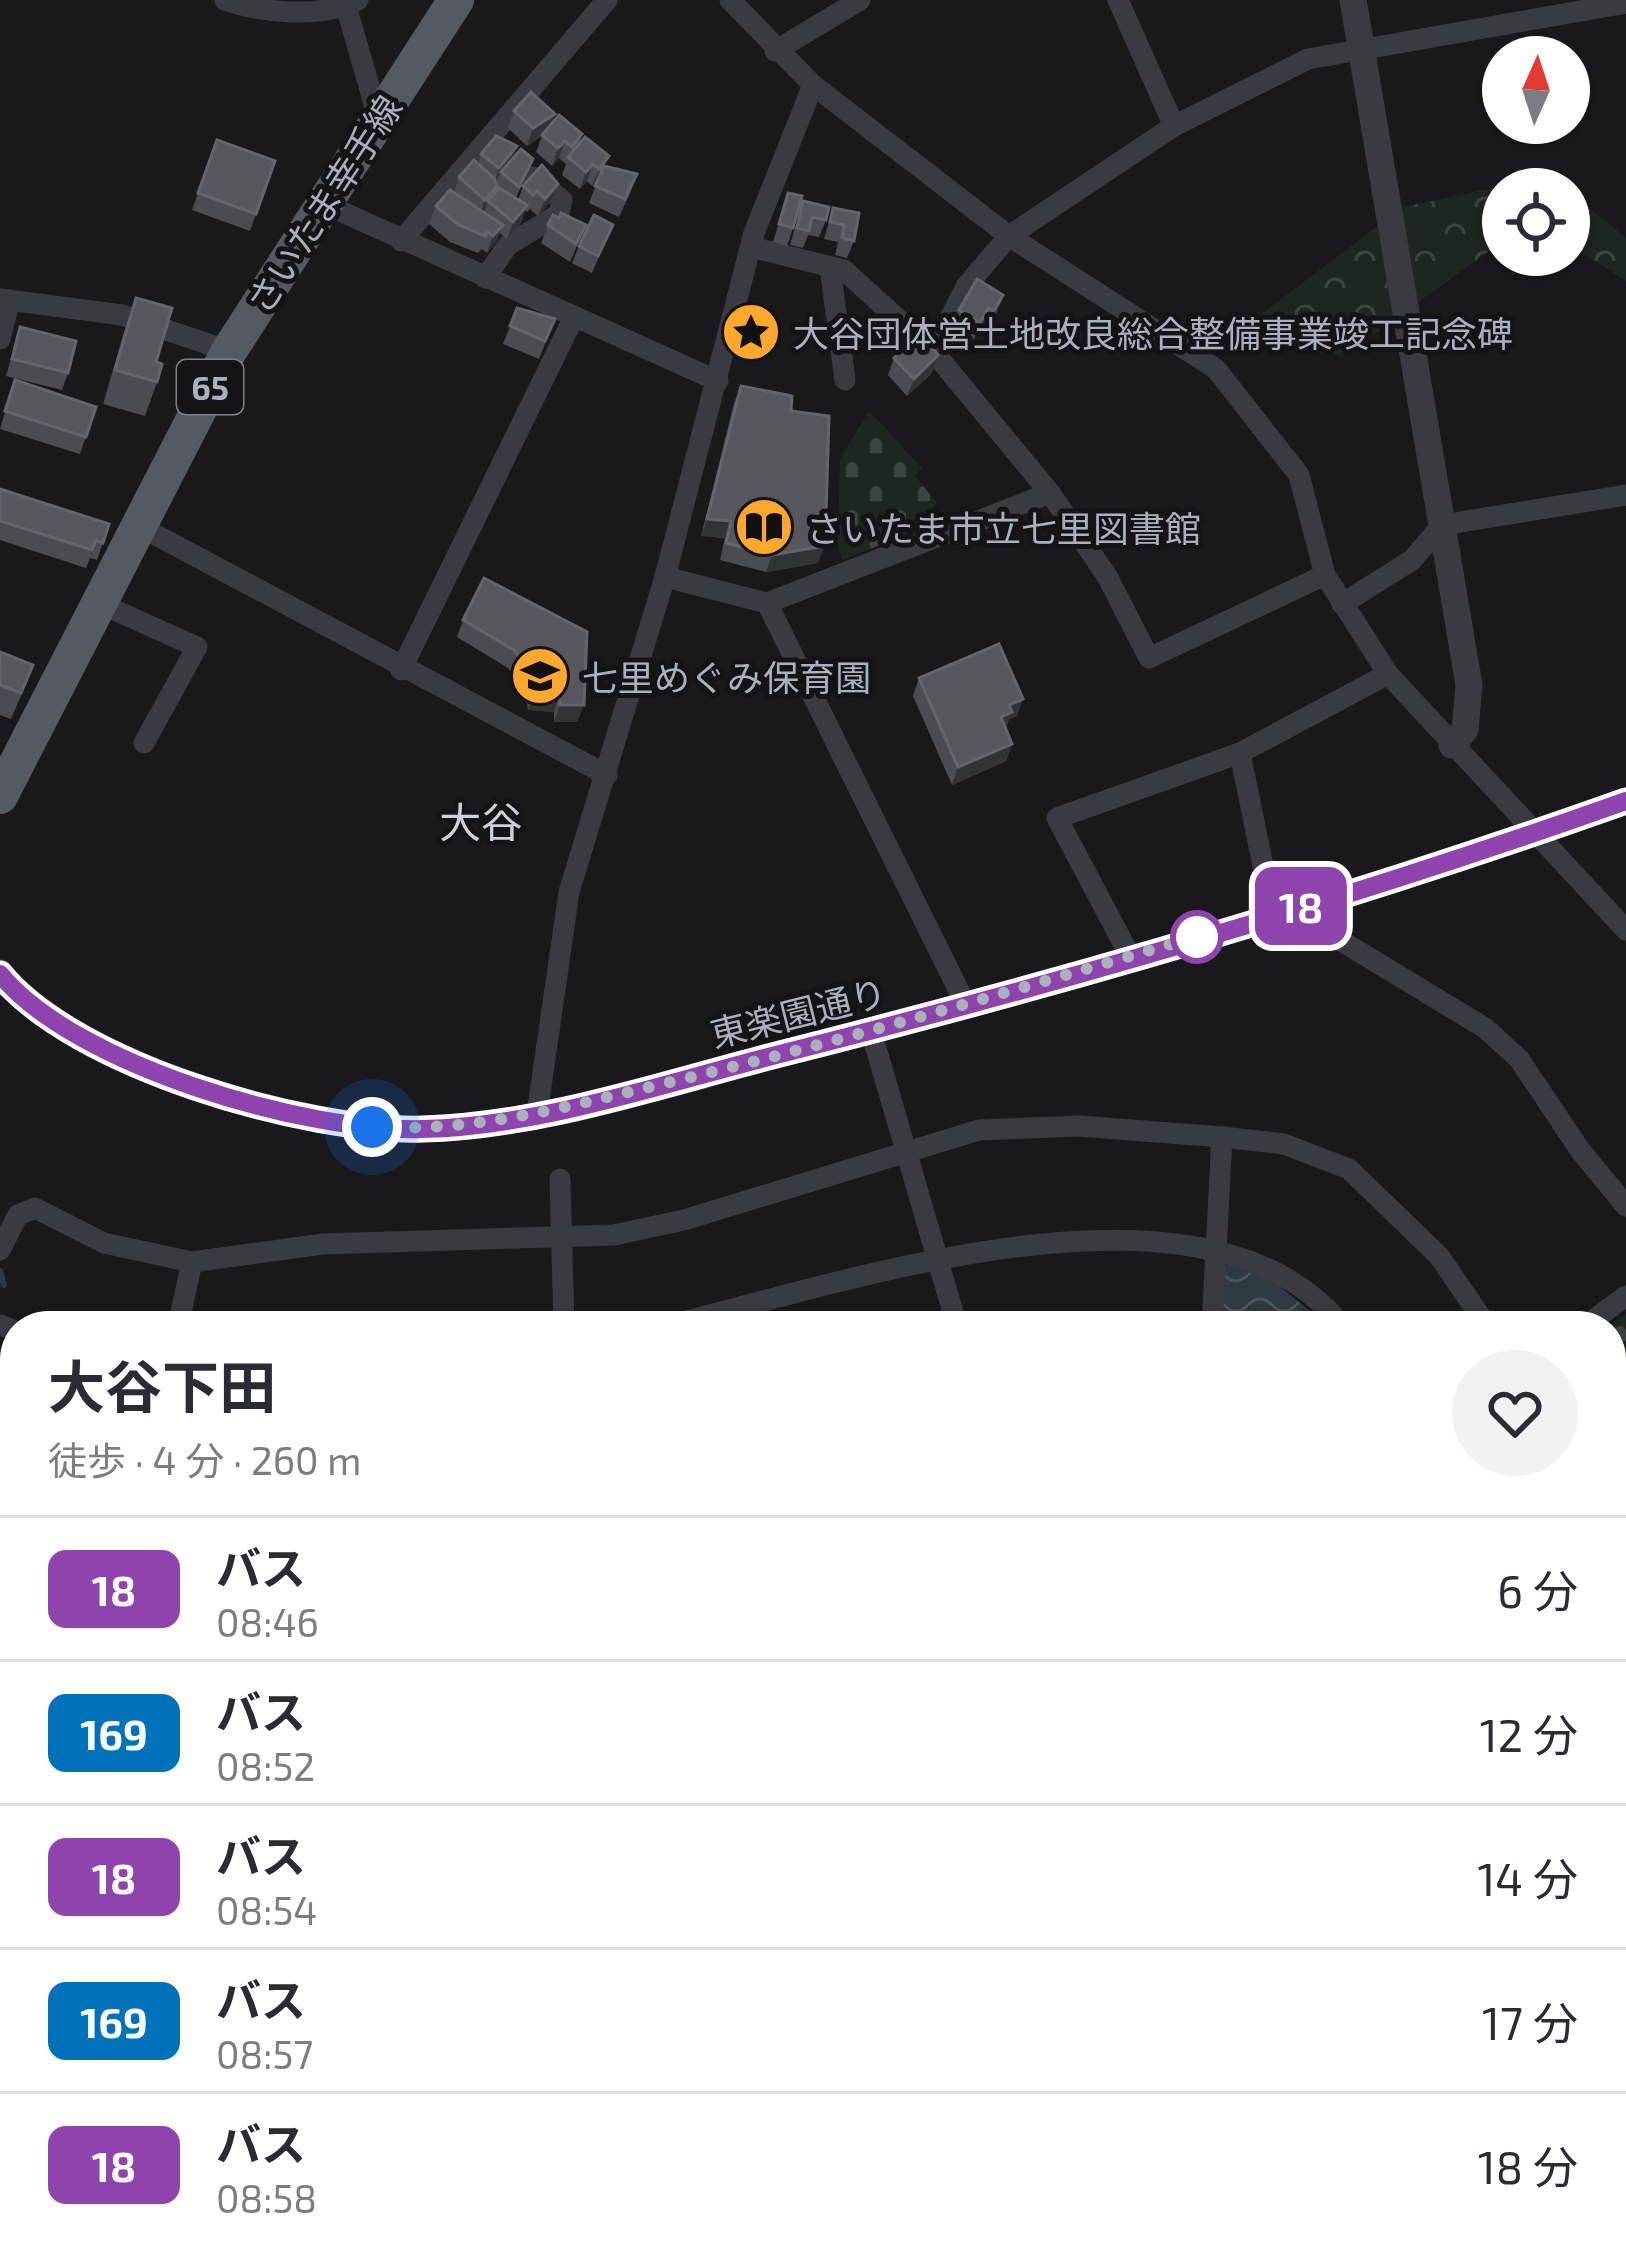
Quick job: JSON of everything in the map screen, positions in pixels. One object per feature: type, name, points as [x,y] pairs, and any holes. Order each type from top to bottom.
[{"type":"main road","name":"さいたま幸手線","points":[[0,796],[45,686],[99,603],[229,351],[445,5]]},
{"type":"street","points":[[225,0],[251,9],[352,3],[378,117]]},
{"type":"street","points":[[401,241],[500,152],[607,0]]},
{"type":"street","points":[[730,0],[813,85],[1009,236],[1216,370],[1299,475],[1325,575],[1388,674],[1626,930]]},
{"type":"street","points":[[775,51],[860,0]]},
{"type":"street","points":[[1118,0],[1174,126]]},
{"type":"street","points":[[1353,0],[1469,685],[1465,730],[1452,746]]},
{"type":"street","points":[[933,351],[968,285],[1009,236],[1174,126],[1308,59],[1362,54],[1626,4]]},
{"type":"street","points":[[537,1114],[558,943],[665,577],[751,247],[813,85]]},
{"type":"street","points":[[485,278],[508,245],[559,214],[562,200],[500,152]]},
{"type":"street","points":[[320,202],[718,381]]},
{"type":"street","points":[[751,247],[844,270],[933,351],[1050,493],[1107,576],[1149,658],[1325,575]]},
{"type":"street","points":[[830,267],[845,380]]},
{"type":"street","points":[[0,339],[5,299],[122,315],[229,351]]},
{"type":"street","points":[[401,670],[574,319]]},
{"type":"street","points":[[665,577],[767,603],[1050,493]]},
{"type":"street","points":[[1342,604],[1412,560],[1442,525],[1626,495]]},
{"type":"street","points":[[139,526],[401,670],[607,775]]},
{"type":"street","points":[[99,603],[196,647],[144,742]]},
{"type":"street","points":[[767,603],[966,1006]]},
{"type":"street","points":[[1130,956],[1057,818],[1240,753],[1388,674]]},
{"type":"street","points":[[1240,753],[1282,912],[1485,1028],[1519,1059],[1580,1150],[1626,1206]]},
{"type":"street","name":"東楽園通り","points":[[0,974],[36,1012],[65,1031],[282,1112],[418,1130],[537,1114],[966,1006],[1282,912],[1626,801]]},
{"type":"street","points":[[871,1031],[953,1311]]},
{"type":"street","points":[[0,1250],[18,1215],[35,1208],[104,1243],[192,1262],[323,1244],[614,1235],[684,1220],[979,1130],[1013,1127],[1222,1136],[1285,1144],[1349,1169],[1439,1256],[1477,1311]]},
{"type":"street","points":[[1213,1311],[1222,1136]]},
{"type":"street","points":[[560,1179],[563,1311]]},
{"type":"street","points":[[728,1311],[938,1259],[1099,1238],[1215,1249],[1262,1264],[1326,1311]]},
{"type":"street","points":[[181,1311],[192,1262]]},
{"type":"green space","points":[[1482,190],[1482,256],[1343,356],[1230,338],[1403,207]]},
{"type":"green space","points":[[1590,208],[1626,238],[1626,281],[1590,258]]},
{"type":"green space","points":[[869,411],[922,468],[915,476],[937,503],[904,535],[843,560],[838,547],[840,459]]},
{"type":"water","points":[[1232,1261],[1277,1284],[1310,1311],[1223,1311],[1224,1267]]},
{"type":"building","points":[[531,92],[555,114],[533,128],[514,111]]},
{"type":"building","points":[[559,115],[582,134],[572,147],[565,141],[558,148],[542,135]]},
{"type":"building","points":[[496,136],[517,146],[499,168],[481,154]]},
{"type":"building","points":[[585,137],[609,156],[599,169],[593,164],[586,172],[568,157]]},
{"type":"building","points":[[217,140],[275,161],[256,214],[198,193]]},
{"type":"building","points":[[521,149],[533,159],[519,187],[501,172]]},
{"type":"building","points":[[474,160],[497,186],[485,200],[459,177]]},
{"type":"building","points":[[542,165],[558,184],[545,199],[523,186]]},
{"type":"building","points":[[604,166],[637,174],[625,199],[595,186]]},
{"type":"building","points":[[499,188],[527,205],[513,222],[488,201]]},
{"type":"building","points":[[450,190],[503,225],[493,236],[488,232],[485,236],[457,224],[436,206]]},
{"type":"building","points":[[788,193],[802,196],[793,228],[779,224]]},
{"type":"building","points":[[803,201],[829,207],[826,220],[812,217],[809,231],[797,228]]},
{"type":"building","points":[[833,208],[859,213],[854,241],[842,238],[844,225],[830,222]]},
{"type":"building","points":[[561,213],[586,225],[576,244],[548,225],[553,215],[559,218]]},
{"type":"building","points":[[594,215],[613,225],[598,256],[579,246]]},
{"type":"building","points":[[977,279],[1003,295],[980,323],[959,310]]},
{"type":"building","points":[[136,298],[172,308],[156,362],[162,364],[157,382],[115,370]]},
{"type":"building","points":[[517,308],[555,319],[545,341],[510,326]]},
{"type":"building","points":[[20,327],[76,341],[68,373],[12,359]]},
{"type":"building","points":[[919,334],[938,355],[914,379],[894,358]]},
{"type":"building","points":[[15,380],[96,407],[86,437],[5,411]]},
{"type":"building","points":[[741,386],[792,396],[791,411],[829,416],[825,546],[772,555],[726,543],[731,521],[707,519]]},
{"type":"building","points":[[0,489],[109,524],[103,543],[96,540],[92,550],[0,521]]},
{"type":"building","points":[[484,578],[587,632],[584,705],[560,705],[560,695],[535,693],[531,673],[514,650],[463,620]]},
{"type":"building","points":[[999,644],[1023,699],[1009,705],[1012,712],[1001,717],[1012,744],[958,767],[919,678]]},
{"type":"building","points":[[0,652],[33,665],[21,693],[0,685]]},
{"type":"waterway","points":[[0,1271],[4,1285]]},
{"type":"bus line","name":"18","points":[[0,974],[36,1012],[65,1031],[244,1100],[323,1121],[372,1127],[465,1127],[719,1070],[966,1006],[1290,910],[1626,801]]},
{"type":"place","name":"大谷団体営土地改良総合整備事業竣工記念碑","points":[[751,332]]},
{"type":"place","name":"さいたま市立七里図書館","points":[[764,527]]},
{"type":"place","name":"七里めぐみ保育園","points":[[540,676]]},
{"type":"district","name":"大谷","points":[[481,821]]},
{"type":"route","points":[[372,1127],[465,1127],[537,1114],[903,1023],[1202,935],[1197,937]]}]
